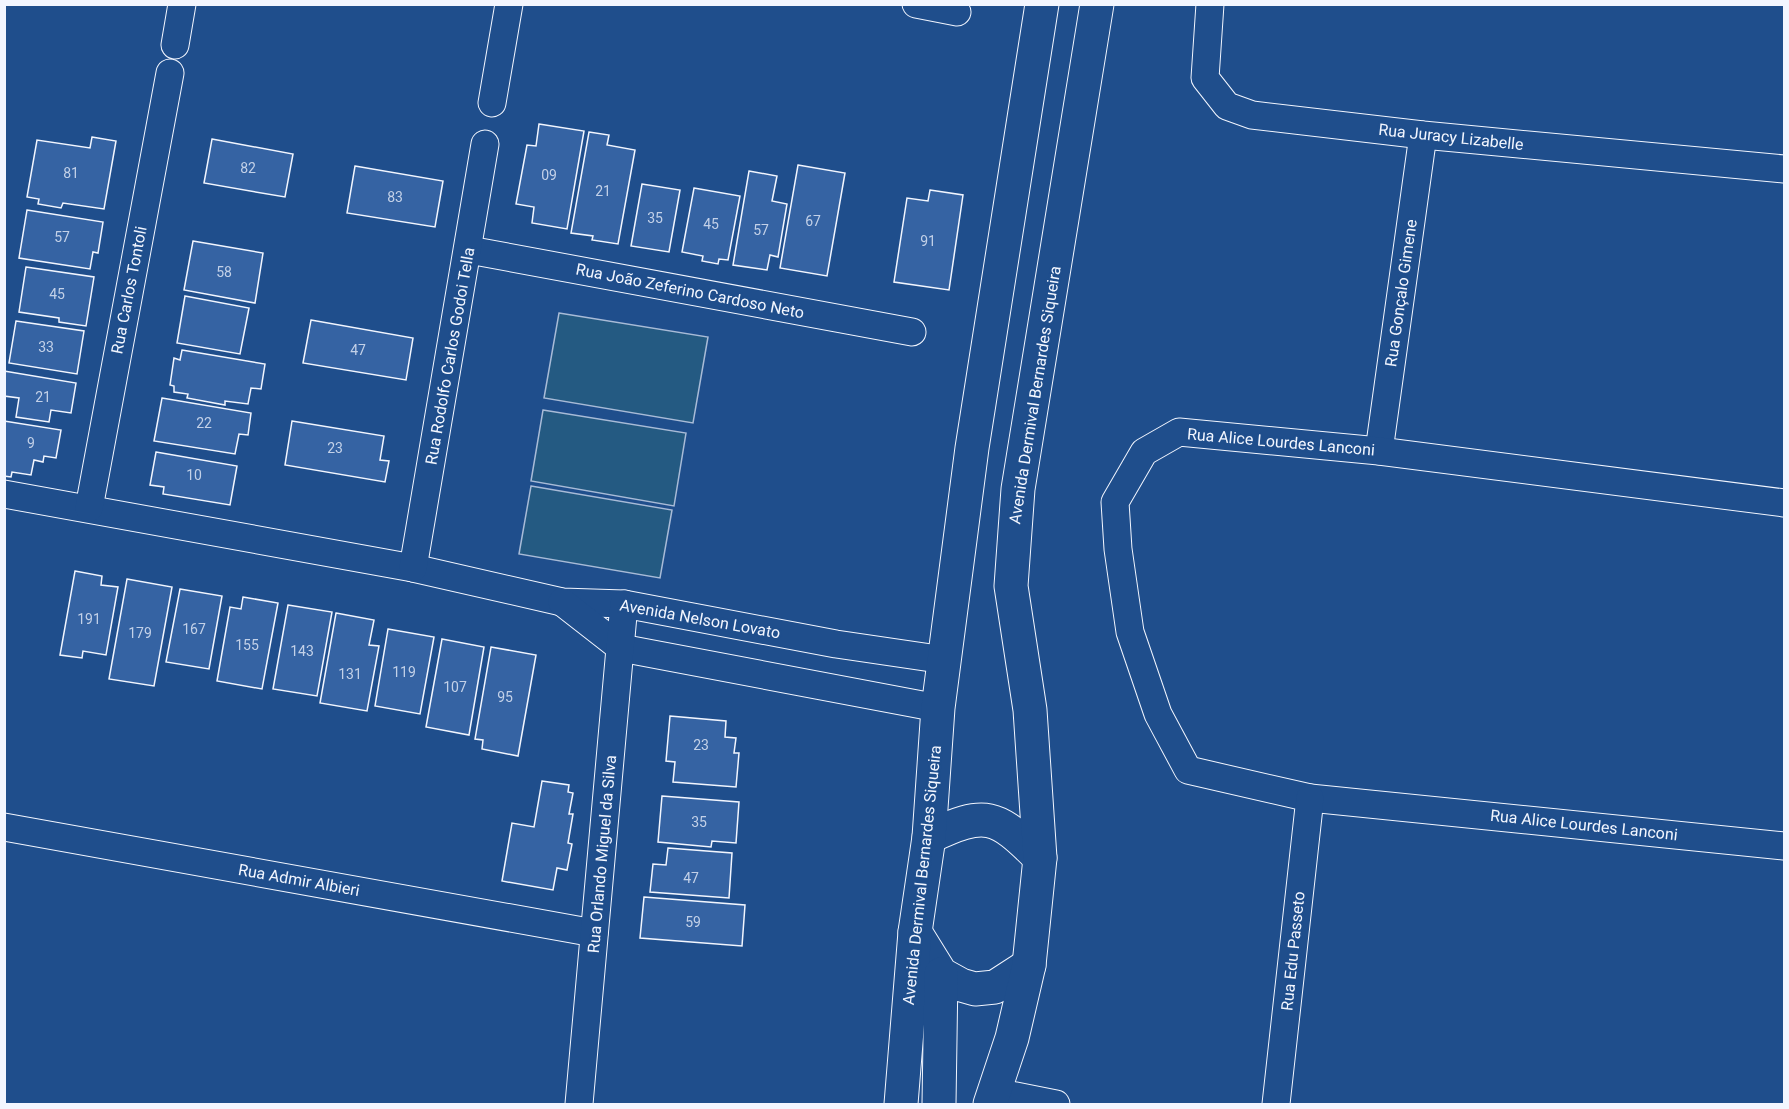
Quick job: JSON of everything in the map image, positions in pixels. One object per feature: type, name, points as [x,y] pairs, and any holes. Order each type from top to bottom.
[{"type":"main road","name":"Avenida Dermival Bernardes Siqueira","points":[[901,1104],[915,932],[929,837],[938,708],[972,448],[1042,4]]},
{"type":"main road","name":"Avenida Dermival Bernardes Siqueira","points":[[992,1098],[1012,1038],[1029,965],[1040,858],[1030,710],[1011,586],[1018,489],[1097,4]]},
{"type":"main road","points":[[929,837],[952,826],[975,819],[998,823],[1018,836],[1040,858]]},
{"type":"main road","points":[[915,932],[940,974],[939,1104]]},
{"type":"main road","points":[[940,974],[961,985],[975,989],[995,987],[1029,965]]},
{"type":"street","points":[[175,45],[182,4]]},
{"type":"street","points":[[492,103],[509,4]]},
{"type":"street","points":[[916,4],[957,12]]},
{"type":"street","name":"Rua Juracy Lizabelle","points":[[1210,4],[1205,78],[1227,106],[1252,115],[1423,135],[1785,169]]},
{"type":"street","name":"Rua Carlos Tontoli","points":[[89,508],[170,73]]},
{"type":"street","name":"Rua Gonçalo Gimene","points":[[1379,451],[1423,135]]},
{"type":"street","name":"Rua Rodolfo Carlos Godoi Tella","points":[[414,568],[485,144]]},
{"type":"street","name":"Rua João Zeferino Cardoso Neto","points":[[469,250],[912,333]]},
{"type":"street","name":"Rua Alice Lourdes Lanconi","points":[[1785,503],[1379,451],[1179,432],[1143,452],[1114,502],[1118,549],[1131,632],[1158,714],[1188,770],[1310,798],[1785,846]]},
{"type":"street","points":[[4,494],[414,568],[562,602]]},
{"type":"street","name":"Avenida Nelson Lovato","points":[[562,602],[624,604],[836,644],[945,660]]},
{"type":"street","name":"Avenida Nelson Lovato","points":[[562,602],[621,648],[938,708]]},
{"type":"street","name":"Rua Orlando Miguel da Silva","points":[[579,1104],[624,604]]},
{"type":"street","name":"Rua Edu Passeto","points":[[1276,1104],[1310,798]]},
{"type":"street","name":"Rua Admir Albieri","points":[[4,827],[594,933]]},
{"type":"street","points":[[992,1098],[1056,1104]]},
{"type":"shaded area","points":[[559,313],[708,337],[693,423],[544,398]]},
{"type":"shaded area","points":[[543,410],[686,433],[674,506],[531,481]]},
{"type":"shaded area","points":[[531,486],[672,510],[660,578],[519,554]]},
{"type":"building","points":[[539,124],[584,131],[567,229],[532,223],[534,207],[516,204],[527,145],[536,146]]},
{"type":"building","points":[[589,132],[609,135],[607,145],[635,150],[618,244],[592,240],[593,236],[571,233]]},
{"type":"building","points":[[92,137],[116,141],[104,209],[63,203],[61,208],[38,204],[39,199],[27,197],[37,140],[90,148]]},
{"type":"building","points":[[212,139],[293,154],[285,197],[204,183]]},
{"type":"building","points":[[798,165],[845,173],[827,276],[780,268]]},
{"type":"building","points":[[355,166],[443,181],[435,227],[347,213]]},
{"type":"building","points":[[749,171],[777,176],[772,201],[787,204],[778,257],[770,255],[767,270],[733,265]]},
{"type":"building","points":[[642,184],[680,190],[669,252],[631,246]]},
{"type":"building","points":[[694,188],[740,196],[728,260],[719,259],[718,264],[702,261],[703,256],[682,252]]},
{"type":"building","points":[[930,190],[963,195],[949,290],[894,282],[907,198],[928,201]]},
{"type":"building","points":[[27,210],[103,222],[98,253],[93,252],[90,269],[19,258]]},
{"type":"building","points":[[193,241],[263,253],[255,303],[184,290]]},
{"type":"building","points":[[26,267],[94,277],[86,326],[59,322],[59,318],[19,312]]},
{"type":"building","points":[[185,296],[249,308],[240,354],[177,343]]},
{"type":"building","points":[[311,320],[413,338],[406,380],[303,363]]},
{"type":"building","points":[[16,321],[84,331],[77,374],[9,363]]},
{"type":"building","points":[[182,350],[265,364],[261,389],[251,388],[248,404],[225,401],[225,405],[187,398],[188,394],[174,392],[174,386],[170,385],[174,358],[180,360]]},
{"type":"building","points":[[4,371],[76,383],[71,413],[51,410],[49,422],[16,417],[19,398],[4,396]]},
{"type":"building","points":[[162,398],[251,413],[248,435],[239,434],[235,454],[154,441]]},
{"type":"building","points":[[4,421],[61,430],[56,458],[44,456],[43,462],[34,460],[31,475],[12,472],[11,477],[4,476]]},
{"type":"building","points":[[292,421],[384,436],[380,460],[389,461],[385,482],[285,465]]},
{"type":"building","points":[[156,452],[237,466],[230,505],[163,494],[164,487],[150,485]]},
{"type":"building","points":[[75,571],[102,576],[101,585],[118,587],[106,655],[83,651],[82,658],[60,655]]},
{"type":"building","points":[[127,579],[172,587],[154,686],[109,679]]},
{"type":"building","points":[[180,589],[222,596],[209,669],[166,662]]},
{"type":"building","points":[[243,597],[278,603],[262,689],[217,681],[230,607],[241,609]]},
{"type":"building","points":[[288,605],[332,612],[317,696],[273,689]]},
{"type":"building","points":[[336,613],[374,620],[369,645],[379,646],[367,711],[320,703]]},
{"type":"building","points":[[388,629],[434,637],[420,714],[375,706]]},
{"type":"building","points":[[442,639],[484,647],[469,735],[426,727]]},
{"type":"building","points":[[491,647],[536,655],[518,756],[482,749],[483,740],[475,739]]},
{"type":"building","points":[[670,716],[726,721],[725,737],[736,738],[734,753],[739,753],[736,787],[673,782],[675,762],[666,761]]},
{"type":"building","points":[[542,781],[569,785],[568,792],[573,793],[569,814],[573,814],[568,843],[572,844],[567,870],[557,868],[553,890],[502,881],[512,823],[534,827]]},
{"type":"building","points":[[662,796],[739,802],[736,843],[712,841],[711,847],[658,842]]},
{"type":"building","points":[[668,848],[732,853],[729,898],[650,892],[653,864],[666,865]]},
{"type":"building","points":[[644,897],[745,905],[742,946],[640,938]]}]
